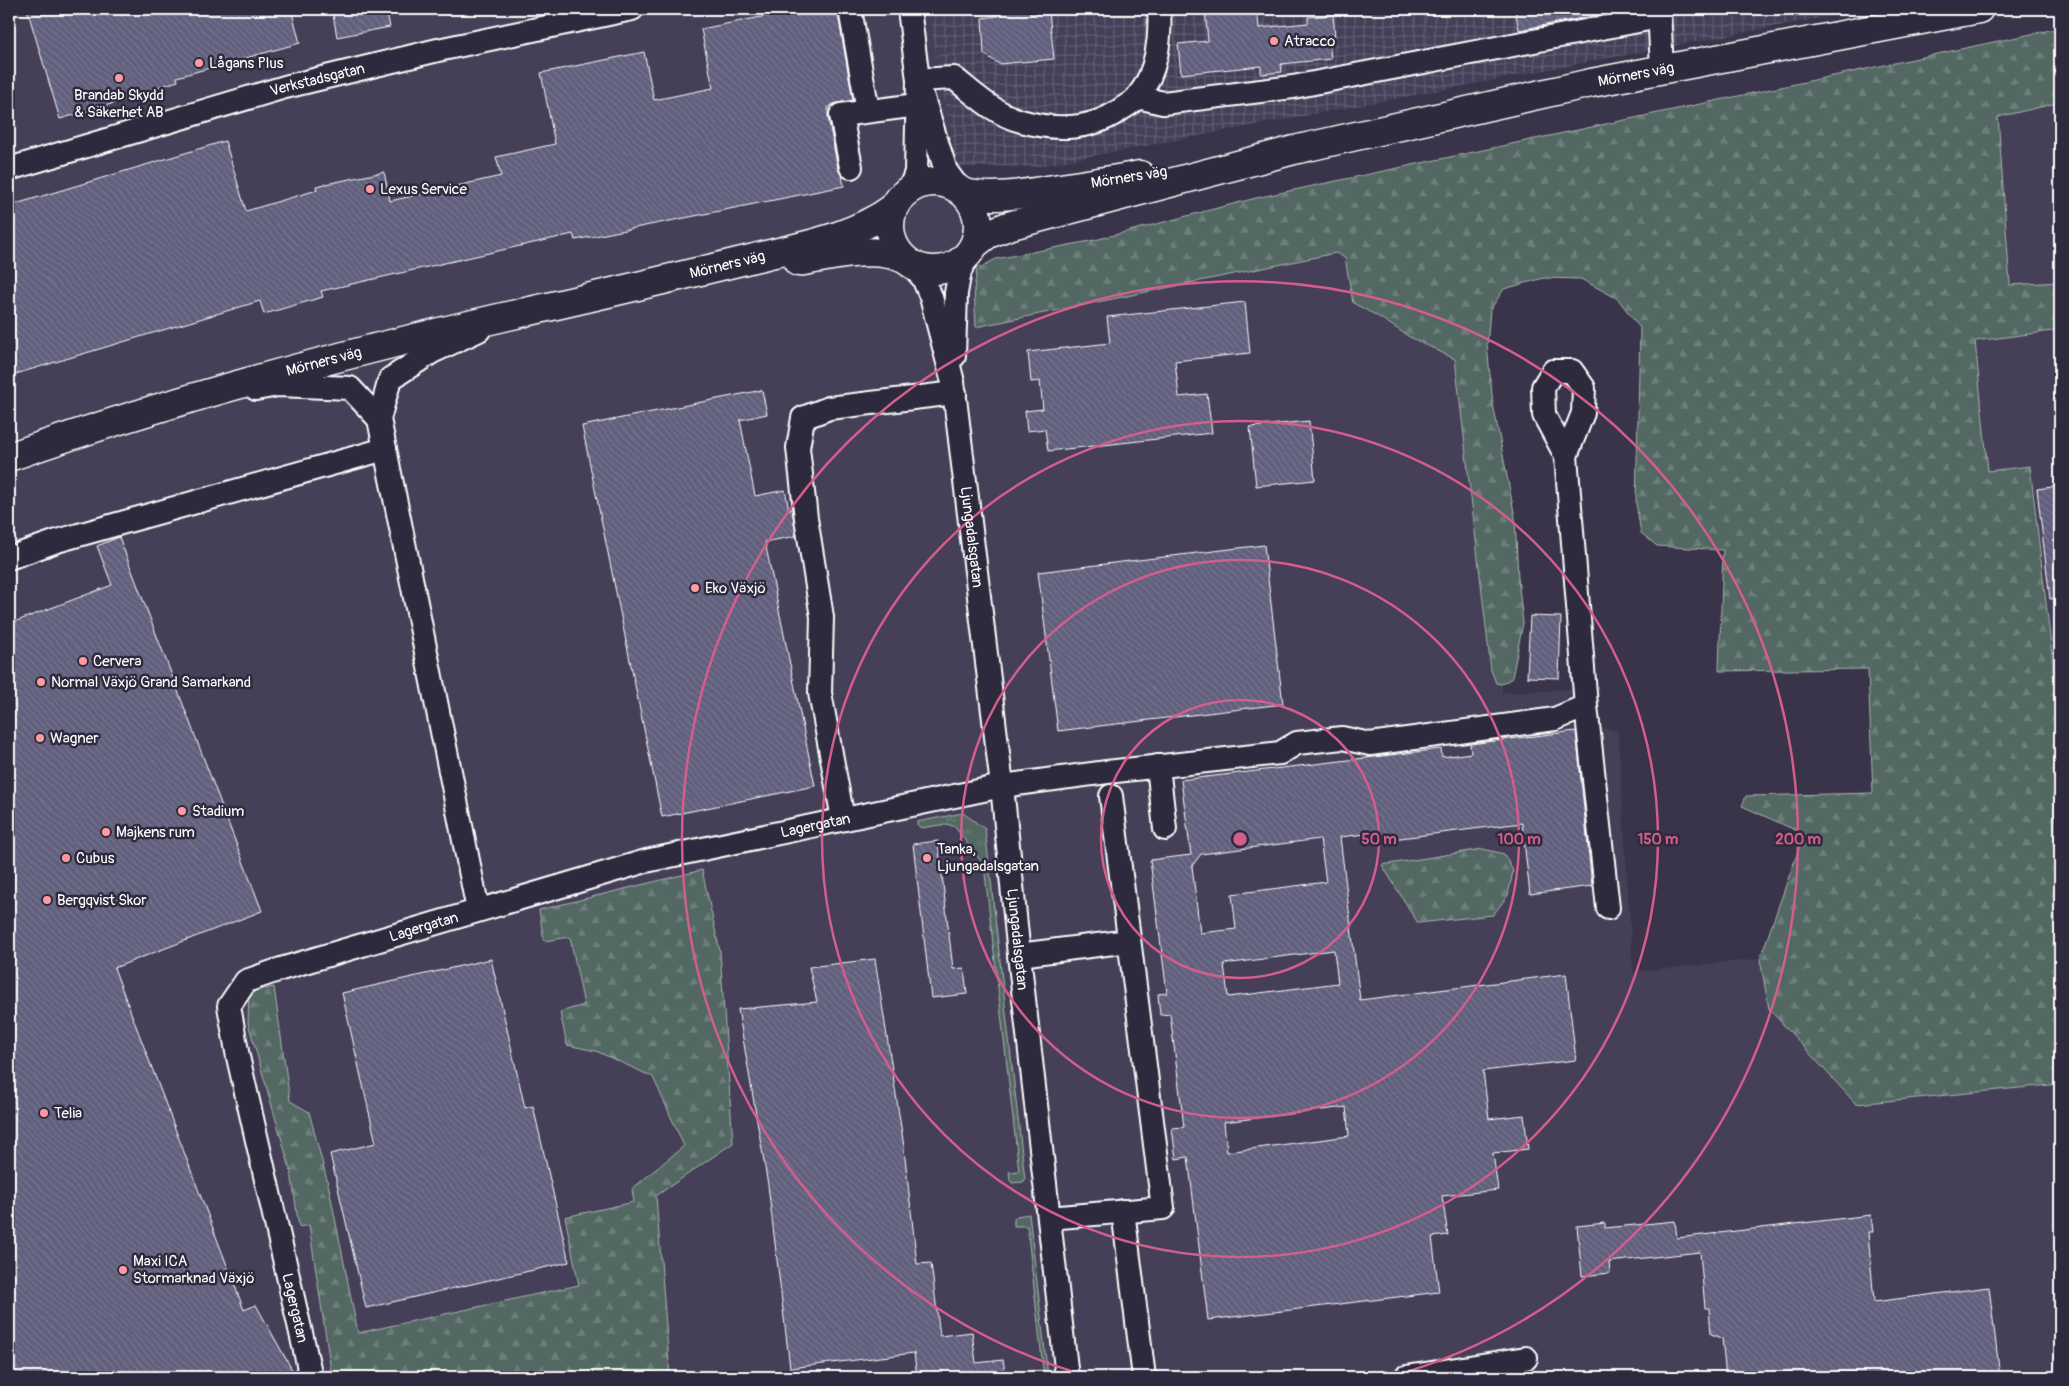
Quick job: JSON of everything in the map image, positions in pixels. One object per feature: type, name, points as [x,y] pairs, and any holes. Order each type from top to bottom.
[{"type":"main road","name":"Mörners väg","points":[[973,247],[988,234],[1008,226],[1294,150],[1591,83],[1980,9]]},
{"type":"main road","name":"Mörners väg","points":[[962,191],[977,196],[1033,192],[1294,150]]},
{"type":"main road","points":[[926,182],[946,183],[962,191],[971,202],[977,216],[977,237],[973,247],[955,265],[940,270],[922,269],[906,260],[896,249],[890,234],[891,215],[902,198],[926,182]]},
{"type":"main road","name":"Mörners väg","points":[[9,456],[175,402],[402,341],[643,286],[825,240],[875,221],[902,198]]},
{"type":"main road","name":"Mörners väg","points":[[643,286],[858,253],[879,252],[895,254],[906,260]]},
{"type":"street","name":"Verkstadsgatan","points":[[9,170],[285,87],[438,50],[632,9]]},
{"type":"street","points":[[850,9],[868,111]]},
{"type":"street","points":[[902,198],[916,172],[918,80],[909,9]]},
{"type":"street","points":[[918,80],[954,78],[990,106],[1019,121],[1049,128],[1088,126],[1114,115],[1138,97],[1151,75],[1158,47],[1159,9]]},
{"type":"street","points":[[1138,97],[1163,103],[1293,87],[1659,13],[1662,69]]},
{"type":"street","points":[[918,80],[946,171],[962,191]]},
{"type":"street","points":[[851,167],[841,115],[917,105]]},
{"type":"street","name":"Ljungadalsgatan","points":[[954,388],[956,293],[960,271],[973,247]]},
{"type":"street","name":"Ljungadalsgatan","points":[[906,260],[923,278],[931,297],[954,388],[1002,786],[1067,1377]]},
{"type":"street","points":[[478,910],[379,419],[390,379],[432,352],[511,316]]},
{"type":"street","points":[[175,402],[278,385],[350,388],[379,419]]},
{"type":"street","points":[[843,820],[820,693],[822,617],[806,518],[798,448],[803,418],[829,408],[954,388]]},
{"type":"street","points":[[9,558],[57,541],[385,449]]},
{"type":"street","points":[[1566,456],[1586,706],[1608,908]]},
{"type":"street","name":"Lagergatan","points":[[310,1377],[238,1057],[229,1006],[246,981],[281,968],[632,864],[1002,786],[1280,753],[1297,743],[1342,738],[1370,744],[1556,719],[1586,706]]},
{"type":"street","points":[[1158,766],[1165,829]]},
{"type":"street","points":[[1049,1218],[1163,1208],[1110,796]]},
{"type":"street","points":[[1019,954],[1129,941]]},
{"type":"street","points":[[1123,1211],[1144,1377]]},
{"type":"street","points":[[1406,1377],[1526,1358]]},
{"type":"shaded area","points":[[9,9],[932,9],[974,289],[976,327],[1336,253],[1345,258],[1353,304],[1379,317],[1408,336],[1455,358],[1491,669],[1496,682],[1502,684],[1502,693],[1596,688],[1599,727],[1618,731],[1633,972],[1760,959],[1769,1010],[1856,1104],[2060,1084],[2060,1377],[9,1377]]},
{"type":"shaded area","points":[[928,9],[1868,9],[1034,167],[957,167]]},
{"type":"shaded area","points":[[2060,99],[2060,282],[2010,285],[1998,117],[2057,103]]},
{"type":"shaded area","points":[[2060,330],[2060,723],[2031,466],[1988,471],[1975,341]]},
{"type":"green space","points":[[2060,28],[2060,99],[2057,103],[1998,117],[2010,285],[2060,282],[2060,330],[1975,341],[1988,471],[2030,466],[2060,723],[2060,1084],[1856,1104],[1769,1009],[1760,959],[1804,834],[1742,806],[1746,796],[1873,793],[1868,669],[1719,671],[1723,550],[1657,546],[1641,533],[1636,503],[1640,328],[1618,299],[1581,279],[1544,278],[1504,289],[1490,310],[1487,346],[1493,404],[1515,517],[1518,578],[1523,623],[1512,678],[1502,684],[1496,683],[1491,670],[1455,359],[1408,336],[1353,303],[1345,258],[1336,253],[976,327],[974,289],[977,269],[996,259],[1095,240],[1256,198]]},
{"type":"green space","points":[[963,813],[985,829],[1025,1180],[1023,1182],[1012,1183],[1009,1172],[1019,1171],[984,865],[955,827],[947,824],[921,828],[917,825],[917,822]]},
{"type":"green space","points":[[1483,849],[1504,854],[1513,871],[1508,895],[1493,915],[1418,923],[1382,865]]},
{"type":"green space","points":[[702,870],[720,952],[733,1143],[656,1196],[670,1377],[332,1377],[309,1225],[299,1227],[291,1172],[248,1023],[249,992],[274,987],[290,1101],[309,1112],[329,1188],[358,1333],[579,1285],[565,1217],[634,1202],[632,1189],[684,1146],[653,1077],[596,1051],[567,1045],[560,1012],[584,1005],[570,937],[544,941],[539,910]]},
{"type":"green space","points":[[1029,1214],[1048,1377],[1044,1377],[1027,1226],[1014,1226],[1014,1219],[1017,1216]]},
{"type":"building","points":[[27,9],[291,9],[300,43],[177,77],[178,81],[155,88],[155,91],[60,119]]},
{"type":"building","points":[[332,9],[386,9],[390,27],[337,37]]},
{"type":"building","points":[[801,9],[837,9],[853,100],[833,104],[828,108],[828,117],[838,169],[844,186],[575,240],[573,234],[321,291],[323,297],[264,314],[260,301],[9,376],[9,206],[225,141],[246,211],[317,190],[316,186],[384,172],[390,201],[501,176],[496,157],[555,144],[541,73],[644,52],[654,100],[713,88],[701,29]]},
{"type":"building","points":[[997,9],[1029,9],[1030,14],[1049,12],[1054,59],[999,64],[984,54],[982,18],[998,16]]},
{"type":"building","name":"Atracco","points":[[1205,9],[1257,9],[1259,28],[1308,23],[1308,17],[1333,15],[1335,39],[1329,40],[1331,59],[1281,64],[1282,72],[1261,74],[1261,66],[1181,74],[1178,44],[1208,41]]},
{"type":"building","points":[[1515,9],[1607,9],[1608,13],[1519,30]]},
{"type":"building","points":[[1245,302],[1250,353],[1175,361],[1179,397],[1207,394],[1212,433],[1048,451],[1045,429],[1027,431],[1025,411],[1043,409],[1040,381],[1031,382],[1028,352],[1110,343],[1107,317]]},
{"type":"building","name":"Eko Växjö","points":[[762,390],[767,414],[740,420],[755,496],[785,490],[789,510],[792,509],[796,536],[765,542],[815,786],[662,817],[582,426]]},
{"type":"building","points":[[1309,421],[1315,480],[1256,486],[1250,427]]},
{"type":"building","points":[[2060,486],[2060,598],[2050,599],[2037,489]]},
{"type":"building","points":[[119,537],[262,911],[114,968],[244,1310],[256,1305],[296,1377],[9,1377],[9,624],[112,585],[97,546]]},
{"type":"building","points":[[1264,545],[1283,704],[1058,731],[1038,572]]},
{"type":"building","points":[[1530,616],[1561,617],[1559,678],[1527,677]]},
{"type":"building","points":[[1576,731],[1592,886],[1530,894],[1522,823],[1376,841],[1375,833],[1340,837],[1360,1000],[1566,974],[1576,1060],[1483,1071],[1489,1119],[1524,1115],[1528,1149],[1493,1153],[1498,1190],[1442,1196],[1448,1235],[1432,1237],[1439,1292],[1208,1320],[1188,1157],[1176,1159],[1172,1128],[1184,1127],[1170,1014],[1160,1015],[1158,994],[1167,993],[1150,860],[1191,855],[1181,780],[1441,749],[1442,757],[1471,753],[1470,744]],"holes":[[[1320,839],[1326,882],[1232,894],[1236,929],[1200,933],[1192,866],[1201,854]],[[1334,950],[1338,983],[1228,997],[1224,964]],[[1346,1107],[1349,1136],[1227,1152],[1224,1122]]]},
{"type":"building","points":[[938,841],[953,969],[964,968],[967,994],[931,998],[913,844]]},
{"type":"building","points":[[491,959],[525,1108],[533,1106],[569,1262],[366,1308],[330,1154],[376,1143],[342,993]]},
{"type":"building","points":[[875,959],[903,1140],[917,1264],[931,1263],[940,1336],[972,1332],[976,1363],[1003,1360],[1006,1377],[917,1377],[914,1353],[790,1368],[768,1185],[738,1009],[817,1002],[809,967]]},
{"type":"building","points":[[1871,1215],[1873,1232],[1868,1232],[1874,1302],[1989,1287],[2000,1377],[1726,1377],[1722,1338],[1711,1334],[1709,1308],[1705,1308],[1700,1252],[1609,1262],[1610,1273],[1582,1276],[1577,1226],[1605,1223],[1605,1228],[1675,1221],[1677,1238]]},
{"type":"place","name":"Atracco","points":[[1274,41]]},
{"type":"place","name":"Lågans Plus","points":[[199,63]]},
{"type":"place","name":"Brandab Skydd & Säkerhet AB","points":[[119,78]]},
{"type":"place","name":"Lexus Service","points":[[370,189]]},
{"type":"place","name":"Eko Växjö","points":[[695,588]]},
{"type":"place","name":"Cervera","points":[[83,661]]},
{"type":"place","name":"Normal Växjö Grand Samarkand","points":[[41,682]]},
{"type":"place","name":"Wagner","points":[[40,738]]},
{"type":"place","name":"Stadium","points":[[182,811]]},
{"type":"place","name":"Majkens rum","points":[[106,832]]},
{"type":"place","name":"Cubus","points":[[66,858]]},
{"type":"place","name":"Tanka, Ljungadalsgatan","points":[[927,858]]},
{"type":"place","name":"Bergqvist Skor","points":[[47,900]]},
{"type":"place","name":"Telia","points":[[44,1113]]},
{"type":"place","name":"Maxi ICA Stormarknad Växjö","points":[[123,1270]]}]
